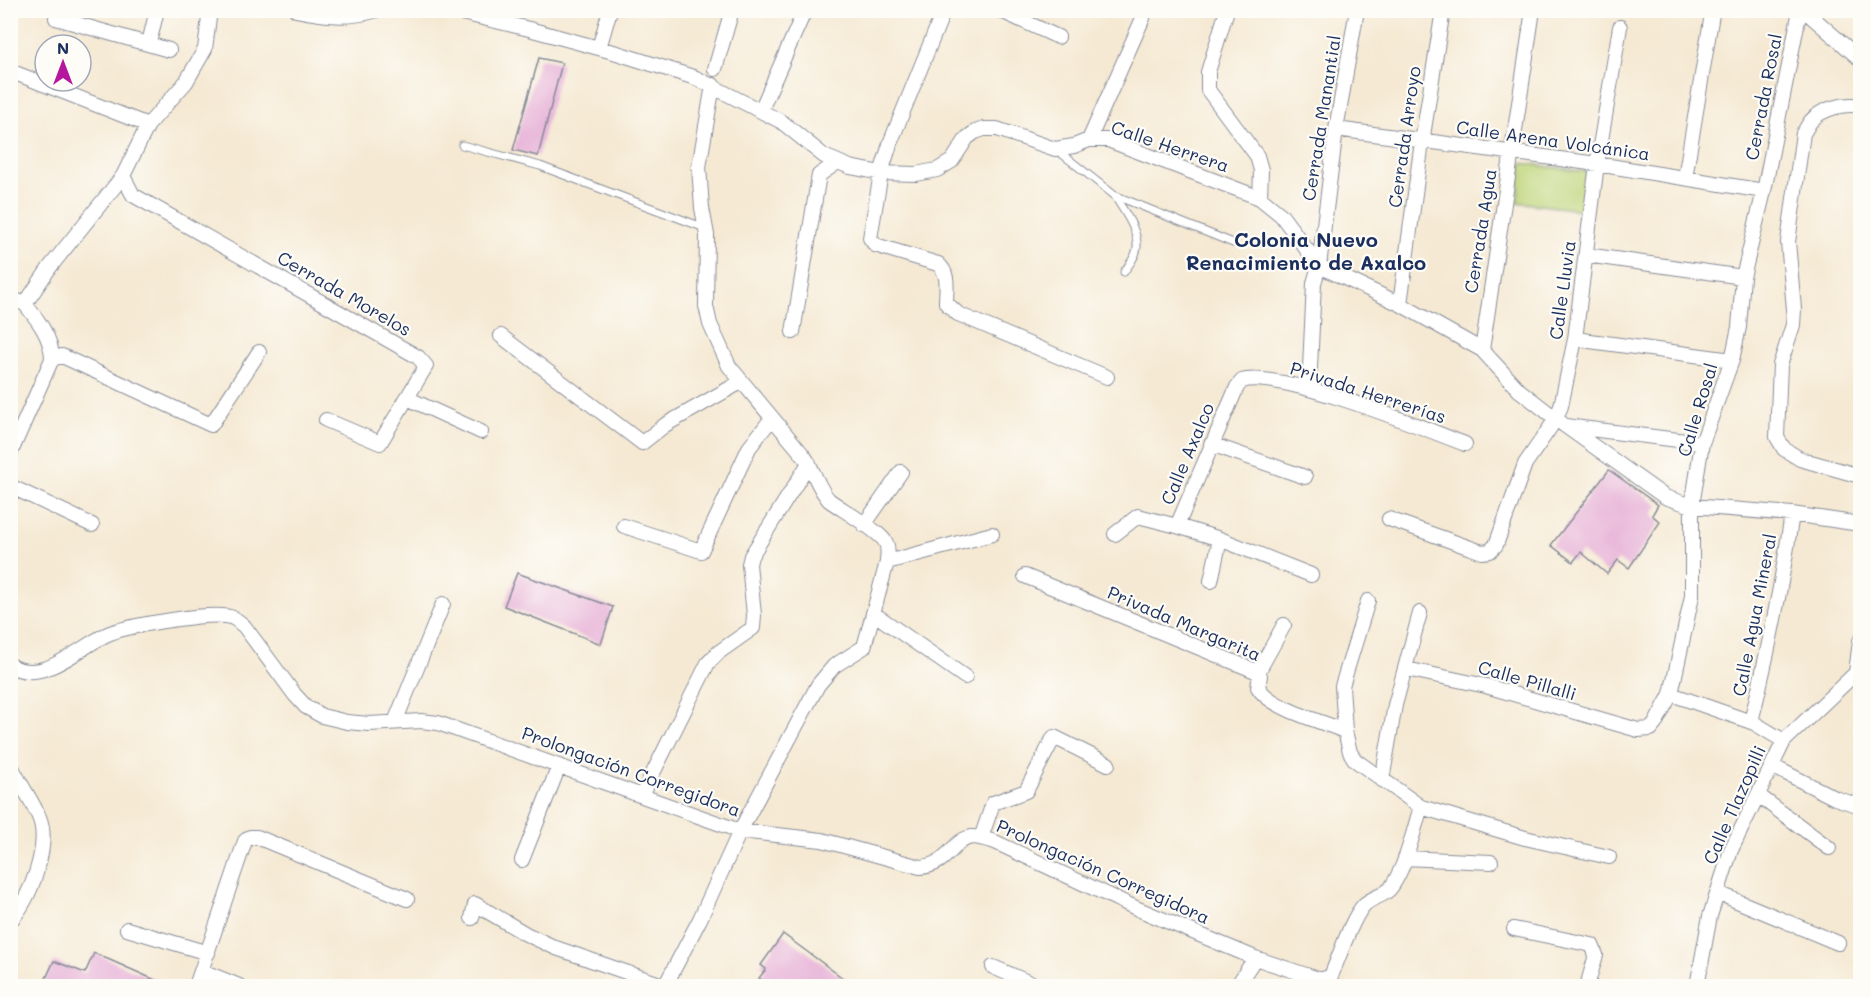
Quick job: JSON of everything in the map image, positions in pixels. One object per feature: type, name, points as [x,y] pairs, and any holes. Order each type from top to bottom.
[{"type":"street","points":[[149,43],[157,10]]},
{"type":"street","points":[[25,304],[50,267],[123,176],[148,125],[186,82],[205,49],[210,10]]},
{"type":"street","points":[[297,11],[328,16],[360,16],[377,10]]},
{"type":"street","points":[[449,10],[599,48],[696,78],[782,122],[824,156],[850,167],[881,173],[916,174],[937,170],[952,161],[967,138],[984,129],[997,129],[1055,149]]},
{"type":"street","points":[[599,48],[610,10]]},
{"type":"street","points":[[715,69],[732,10]]},
{"type":"street","points":[[761,110],[805,10]]},
{"type":"street","points":[[944,10],[891,141],[881,173],[869,232],[870,238],[875,245],[938,264],[943,268],[947,275],[946,303],[958,314],[1107,377]]},
{"type":"street","points":[[999,10],[1059,37]]},
{"type":"street","points":[[1227,10],[1208,72],[1208,90],[1257,156],[1261,170],[1260,198]]},
{"type":"street","name":"Cerrada Manantial","points":[[1309,389],[1314,283],[1319,266],[1336,129],[1357,10]]},
{"type":"street","name":"Cerrada Arroyo","points":[[1400,304],[1443,10]]},
{"type":"street","name":"Cerrada Agua","points":[[1482,350],[1533,10]]},
{"type":"street","points":[[1802,10],[1860,59]]},
{"type":"street","name":"Cerrada Rosal","points":[[1764,191],[1802,10]]},
{"type":"street","points":[[1685,178],[1712,14]]},
{"type":"street","points":[[56,18],[169,50]]},
{"type":"street","points":[[1089,140],[1143,18]]},
{"type":"street","name":"Calle Lluvia","points":[[1389,519],[1482,552],[1490,552],[1496,546],[1525,464],[1560,422],[1561,406],[1575,339],[1597,164],[1620,27]]},
{"type":"street","points":[[10,71],[148,125]]},
{"type":"street","points":[[472,918],[475,904],[526,934],[556,948],[665,986],[700,919],[740,831],[818,685],[834,666],[864,647],[887,562],[886,543],[880,535],[822,493],[809,463],[729,366],[710,324],[706,306],[705,228],[699,167],[713,85]]},
{"type":"street","points":[[1860,106],[1834,107],[1812,120],[1803,134],[1788,242],[1794,309],[1793,326],[1780,365],[1777,437],[1784,449],[1800,459],[1860,476]]},
{"type":"street","name":"Calle Arena Volcánica","points":[[1336,129],[1597,164],[1764,191]]},
{"type":"street","name":"Calle Herrera","points":[[1055,149],[1074,146],[1089,140],[1108,140],[1260,198],[1281,215],[1319,266],[1400,304],[1482,350],[1519,390],[1665,497],[1692,506],[1792,514],[1860,524]]},
{"type":"street","points":[[793,332],[819,175],[838,162]]},
{"type":"street","name":"Cerrada Morelos","points":[[123,176],[133,195],[418,357],[426,366],[380,443],[326,420]]},
{"type":"street","name":"Calle Rosal","points":[[1638,730],[1651,729],[1671,694],[1692,596],[1692,506],[1702,443],[1732,360],[1739,327],[1743,277],[1764,191]]},
{"type":"street","points":[[1586,255],[1743,277]]},
{"type":"street","points":[[10,298],[25,304],[40,322],[52,348],[52,359],[10,454]]},
{"type":"street","points":[[501,336],[642,443],[664,425],[741,382]]},
{"type":"street","points":[[1575,339],[1732,360]]},
{"type":"street","points":[[52,359],[62,356],[211,425],[259,352]]},
{"type":"street","name":"Privada Herrerías","points":[[1258,379],[1309,389],[1401,419],[1465,444]]},
{"type":"street","name":"Calle Axalco","points":[[1258,379],[1242,381],[1237,387],[1177,526],[1220,539],[1311,575]]},
{"type":"street","points":[[407,398],[481,432]]},
{"type":"street","points":[[624,526],[701,551],[749,448],[772,418]]},
{"type":"street","points":[[1560,422],[1702,443]]},
{"type":"street","points":[[1211,444],[1305,477]]},
{"type":"street","points":[[642,795],[708,663],[719,652],[753,628],[754,615],[749,573],[751,556],[809,463]]},
{"type":"street","points":[[864,525],[901,472]]},
{"type":"street","points":[[10,486],[92,525]]},
{"type":"street","name":"Calle Agua Mineral","points":[[1751,722],[1776,613],[1792,514]]},
{"type":"street","points":[[1115,534],[1138,516],[1177,526]]},
{"type":"street","points":[[887,562],[992,534]]},
{"type":"street","points":[[1211,581],[1220,539]]},
{"type":"street","name":"Privada Margarita","points":[[1025,576],[1258,672],[1260,676],[1258,687],[1265,696],[1281,706],[1346,731]]},
{"type":"street","points":[[1368,601],[1342,686],[1346,731],[1350,752],[1355,760],[1421,807],[1525,838],[1609,857]]},
{"type":"street","points":[[395,722],[443,604]]},
{"type":"street","points":[[873,613],[965,677]]},
{"type":"street","points":[[1382,780],[1395,705],[1420,613]]},
{"type":"street","name":"Prolongación Corregidora","points":[[12,671],[41,670],[59,663],[110,633],[218,615],[232,617],[244,626],[295,695],[306,707],[322,716],[369,724],[438,723],[740,831],[822,840],[920,867],[930,867],[940,862],[962,841],[970,837],[981,838],[995,842],[1138,909],[1255,958],[1314,978],[1327,979],[1331,975],[1357,915],[1365,904],[1386,893],[1393,886],[1405,858],[1421,807]]},
{"type":"street","points":[[1258,672],[1284,625]]},
{"type":"street","points":[[1857,675],[1860,641]]},
{"type":"street","name":"Calle Pillalli","points":[[1406,669],[1486,686],[1638,730]]},
{"type":"street","name":"Calle Tlazopilli","points":[[1697,987],[1710,916],[1731,850],[1784,741],[1857,675]]},
{"type":"street","points":[[1671,694],[1751,722],[1784,741]]},
{"type":"street","points":[[981,838],[993,803],[1026,791],[1053,737],[1108,764]]},
{"type":"street","points":[[10,763],[15,776],[40,818],[44,834],[36,875],[21,911],[10,921]]},
{"type":"street","points":[[522,860],[559,766]]},
{"type":"street","points":[[1772,766],[1835,798],[1860,806]]},
{"type":"street","points":[[1758,795],[1829,848]]},
{"type":"street","points":[[196,987],[245,841],[250,837],[257,837],[407,899]]},
{"type":"street","points":[[1405,858],[1491,862]]},
{"type":"street","points":[[1718,893],[1838,943]]},
{"type":"street","points":[[127,929],[208,953]]},
{"type":"street","points":[[1514,929],[1592,945],[1596,955],[1587,987]]},
{"type":"street","points":[[1237,987],[1255,958]]},
{"type":"street","points":[[993,967],[1037,987]]},
{"type":"street","points":[[202,971],[239,987]]},
{"type":"lane","points":[[462,145],[540,166],[705,228]]},
{"type":"lane","points":[[1055,149],[1114,195],[1233,243]]},
{"type":"lane","points":[[1114,195],[1137,236],[1136,253],[1124,272]]},
{"type":"green space","points":[[1522,163],[1593,173],[1588,211],[1517,202]]},
{"type":"building","points":[[539,58],[562,63],[538,156],[513,150]]},
{"type":"building","points":[[1609,470],[1658,505],[1652,515],[1660,522],[1629,568],[1618,560],[1607,574],[1581,552],[1573,562],[1551,545]]},
{"type":"building","points":[[517,573],[613,607],[601,644],[504,606]]},
{"type":"building","points":[[783,934],[855,987],[771,987],[759,978],[766,969],[761,965]]},
{"type":"building","points":[[94,953],[171,987],[42,987],[54,961],[85,973]]},
{"type":"district","name":"Colonia Nuevo Renacimiento de Axalco","points":[[1306,252]]}]
